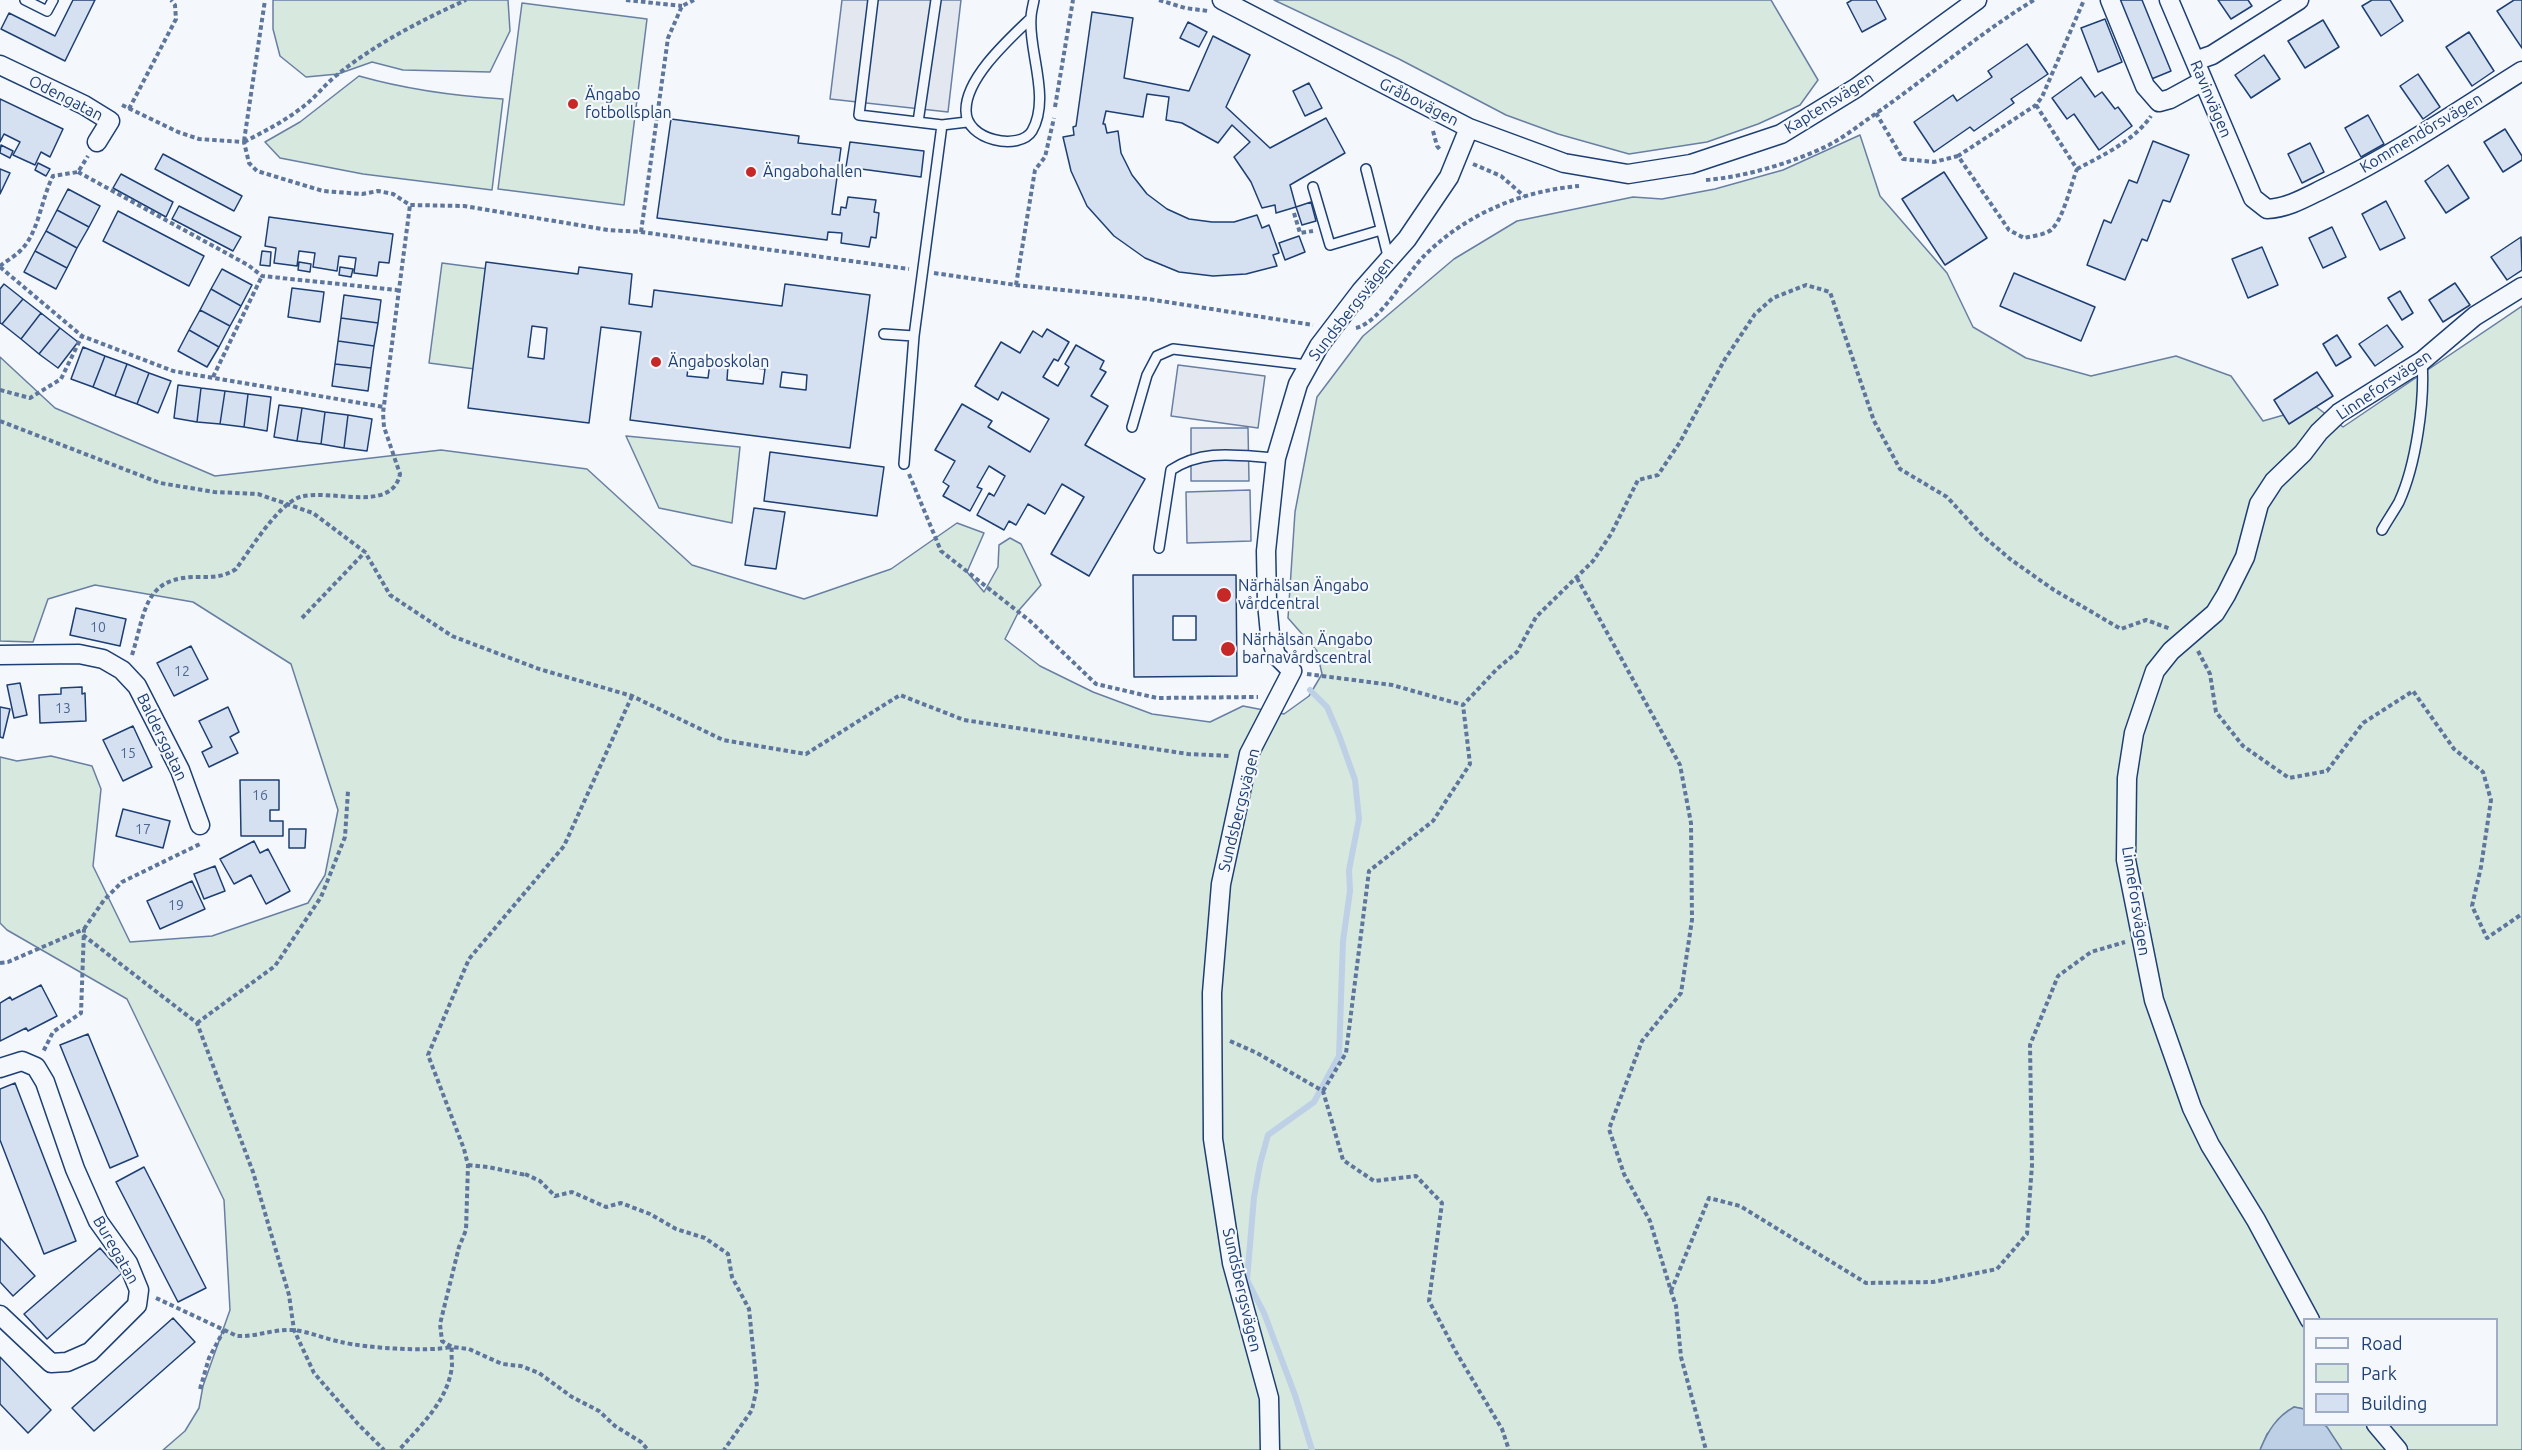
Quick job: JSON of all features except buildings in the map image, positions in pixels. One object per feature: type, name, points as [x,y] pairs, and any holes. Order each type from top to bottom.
[{"type":"street","name":"Gråbovägen","points":[[1222,0],[1469,128],[1564,163],[1628,174]]},
{"type":"street","name":"Kaptensvägen","points":[[1628,174],[1690,164],[1781,134],[1856,88],[1977,0]]},
{"type":"street","points":[[2110,0],[2145,86],[2159,102],[2170,99],[2203,81]]},
{"type":"street","name":"Ravinvägen","points":[[2169,0],[2253,198]]},
{"type":"street","points":[[2195,61],[2212,55],[2299,0]]},
{"type":"street","name":"Odengatan","points":[[0,65],[84,105],[110,121],[97,142]]},
{"type":"street","name":"Kommendörsvägen","points":[[2253,198],[2267,209],[2279,208],[2345,179],[2407,145],[2522,71]]},
{"type":"street","name":"Sundsbergsvägen","points":[[1270,1450],[1269,1398],[1232,1263],[1213,1139],[1212,993],[1221,884],[1250,754],[1292,671],[1276,655],[1270,634],[1267,603],[1266,551],[1276,458],[1298,384],[1307,365],[1333,327],[1407,238],[1449,177],[1469,128]]},
{"type":"street","name":"Linneforsvägen","points":[[2309,1318],[2256,1220],[2210,1145],[2192,1108],[2158,1011],[2140,938],[2126,860],[2127,778],[2133,733],[2155,671],[2171,651],[2215,613],[2226,595],[2245,557],[2259,504],[2274,481],[2339,413],[2422,361],[2475,316],[2522,287]]},
{"type":"street","name":"Baldersgatan","points":[[0,655],[79,654],[103,659],[122,670],[137,686],[180,770],[206,831]]},
{"type":"street","points":[[0,1068],[22,1061],[36,1067]]},
{"type":"street","name":"Buregatan","points":[[0,1315],[51,1363],[68,1362],[90,1352],[137,1305],[139,1290],[128,1263],[98,1221],[75,1169],[45,1082],[36,1067]]},
{"type":"street","points":[[2377,1426],[2398,1450]]},
{"type":"lane","points":[[25,0],[47,11],[53,0]]},
{"type":"lane","points":[[873,0],[859,115],[942,125],[967,122]]},
{"type":"lane","points":[[918,122],[936,0]]},
{"type":"lane","points":[[1030,19],[992,56],[969,95],[966,109],[967,122],[979,135],[1006,141],[1022,140],[1032,131],[1040,90],[1030,19],[1034,0]]},
{"type":"lane","points":[[904,464],[914,336],[942,125]]},
{"type":"lane","points":[[1366,169],[1389,260]]},
{"type":"lane","points":[[1313,187],[1330,245],[1381,230]]},
{"type":"lane","points":[[884,334],[914,336]]},
{"type":"lane","points":[[1132,427],[1147,375],[1157,356],[1173,349],[1307,365]]},
{"type":"lane","points":[[2382,530],[2399,502],[2412,464],[2424,386],[2422,361]]},
{"type":"lane","points":[[1159,548],[1171,470],[1187,460],[1212,455],[1276,458]]},
{"type":"path","points":[[110,121],[129,109],[176,19],[176,5],[171,0]]},
{"type":"path","points":[[265,0],[244,142],[249,163],[263,174],[323,191],[362,194],[378,190],[393,194],[410,205],[464,207],[608,230],[641,232],[1016,285],[1148,299],[1349,329],[1361,326],[1374,317],[1423,257],[1447,235],[1469,220],[1493,208],[1548,189],[1588,185]]},
{"type":"path","points":[[112,101],[178,132],[199,139],[244,142],[268,131],[305,105],[338,74],[380,46],[432,16],[466,0]]},
{"type":"path","points":[[626,0],[682,6],[694,0]]},
{"type":"path","points":[[1016,285],[1035,170],[1045,158],[1051,136],[1073,0]]},
{"type":"path","points":[[1698,180],[1719,179],[1793,160],[1830,145],[2034,0]]},
{"type":"path","points":[[1876,114],[1903,159],[1935,162],[1958,156],[2036,105],[2042,97],[2084,0]]},
{"type":"path","points":[[641,232],[668,38],[682,6]]},
{"type":"path","points":[[1958,156],[2009,230],[2024,238],[2042,234],[2052,229],[2061,214],[2077,169],[2124,142],[2145,126],[2159,102]]},
{"type":"path","points":[[2036,105],[2077,169]]},
{"type":"path","points":[[78,172],[97,142]]},
{"type":"path","points":[[384,407],[173,371],[82,336],[0,267],[21,250],[37,223],[45,192],[53,176],[78,172],[240,261],[262,276],[398,290]]},
{"type":"path","points":[[131,660],[153,591],[169,580],[229,574],[236,569],[288,504],[300,497],[311,495],[375,498],[393,489],[398,482],[400,474],[384,427],[384,407],[410,205]]},
{"type":"path","points":[[1294,213],[1300,233],[1325,230]]},
{"type":"path","points":[[213,377],[262,276]]},
{"type":"path","points":[[1463,705],[1497,669],[1517,652],[1536,617],[1593,561],[1611,534],[1638,480],[1658,475],[1680,442],[1725,359],[1755,314],[1773,298],[1806,285],[1830,292],[1874,421],[1900,469],[1947,497],[1982,535],[2010,559],[2091,613],[2121,629],[2146,620],[2189,635],[2210,674],[2216,712],[2243,746],[2289,778],[2327,771],[2364,723],[2413,690],[2454,749],[2483,772],[2490,800],[2481,867],[2472,906],[2487,938],[2522,914]]},
{"type":"path","points":[[0,390],[30,398],[61,379],[82,336]]},
{"type":"path","points":[[0,421],[160,483],[214,492],[258,494],[313,513],[365,552],[390,595],[452,636],[539,669],[632,696],[723,740],[806,754],[900,695],[964,720],[975,722],[1188,754],[1228,757],[1250,754]]},
{"type":"path","points":[[904,464],[942,551],[1030,621],[1096,684],[1157,698],[1260,697]]},
{"type":"path","points":[[302,618],[365,552]]},
{"type":"path","points":[[1577,578],[1680,765],[1691,823],[1692,921],[1681,993],[1642,1041],[1609,1129],[1624,1174],[1650,1221],[1676,1306],[1681,1357],[1706,1450]]},
{"type":"path","points":[[1332,678],[1392,685],[1463,705]]},
{"type":"path","points":[[452,1347],[442,1341],[440,1324],[459,1247],[466,1230],[468,1166],[464,1149],[428,1055],[469,959],[564,846],[632,696]]},
{"type":"path","points":[[1321,1090],[1346,1053],[1369,871],[1433,821],[1470,765],[1463,705]]},
{"type":"path","points":[[197,1023],[275,966],[321,897],[345,837],[348,791]]},
{"type":"path","points":[[36,1067],[53,1032],[81,1013],[84,929],[104,900],[122,882],[206,831]]},
{"type":"path","points":[[0,963],[8,962],[84,929]]},
{"type":"path","points":[[83,935],[197,1023],[253,1172],[289,1295],[294,1330],[314,1373],[384,1450]]},
{"type":"path","points":[[1671,1292],[1709,1198],[1740,1206],[1866,1283],[1934,1282],[1997,1269],[2027,1234],[2032,1165],[2030,1045],[2058,976],[2091,952],[2140,938]]},
{"type":"path","points":[[1212,1032],[1257,1053],[1321,1090],[1343,1160],[1374,1181],[1416,1176],[1442,1203],[1429,1301],[1456,1352],[1502,1429],[1509,1450]]},
{"type":"path","points":[[468,1166],[488,1167],[527,1175],[540,1181],[555,1196],[572,1192],[606,1207],[621,1203],[650,1214],[676,1229],[705,1238],[728,1254],[732,1277],[749,1309],[757,1387],[752,1410],[724,1450]]},
{"type":"path","points":[[139,1290],[237,1335],[251,1336],[276,1330],[294,1330],[344,1343],[388,1347],[469,1349],[502,1364],[521,1366],[539,1373],[572,1397],[599,1411],[615,1426],[641,1442],[648,1450]]},
{"type":"path","points":[[200,1389],[209,1358],[224,1330]]},
{"type":"path","points":[[399,1450],[427,1420],[448,1384],[452,1365],[452,1347]]},
{"type":"green space","points":[[273,0],[508,0],[510,31],[490,72],[403,70],[372,62],[338,74],[306,77],[280,56],[273,29]]},
{"type":"green space","points":[[1274,0],[1771,0],[1818,80],[1800,105],[1758,124],[1707,142],[1629,154],[1558,134],[1506,115],[1399,59]]},
{"type":"green space","name":"Ängabo fotbollsplan","points":[[522,3],[647,19],[624,205],[498,189]]},
{"type":"green space","points":[[359,76],[430,91],[503,99],[492,190],[363,174],[280,158],[265,142],[300,122]]},
{"type":"green space","points":[[1860,135],[1880,196],[1947,273],[1973,327],[2026,358],[2091,376],[2176,356],[2231,376],[2263,421],[2315,406],[2343,427],[2522,306],[2522,1450],[2342,1450],[2325,1426],[2498,1426],[2498,1318],[2303,1318],[2303,1409],[2294,1407],[2267,1434],[2260,1450],[163,1450],[185,1431],[199,1408],[203,1386],[230,1310],[224,1200],[127,999],[7,930],[0,923],[0,757],[17,761],[51,756],[92,766],[101,789],[93,866],[130,942],[212,936],[308,903],[325,875],[338,810],[291,664],[193,602],[95,585],[48,599],[33,642],[0,641],[0,357],[55,408],[215,476],[441,450],[587,469],[692,565],[804,599],[891,569],[957,523],[984,533],[967,572],[984,592],[998,567],[999,545],[1010,538],[1021,544],[1041,585],[1020,609],[1005,639],[1040,666],[1093,692],[1152,714],[1210,722],[1243,706],[1284,714],[1309,696],[1322,674],[1317,651],[1288,618],[1295,512],[1317,397],[1363,336],[1454,259],[1517,221],[1633,197],[1662,199],[1715,189],[1783,170]]},
{"type":"green space","points":[[442,263],[488,269],[475,369],[429,363]]},
{"type":"green space","points":[[626,436],[740,447],[732,523],[659,508]]},
{"type":"shaded area","points":[[842,0],[961,0],[948,112],[830,99]]},
{"type":"shaded area","points":[[1178,365],[1265,376],[1258,428],[1171,416]]},
{"type":"shaded area","points":[[1191,428],[1248,428],[1249,481],[1191,481]]},
{"type":"shaded area","points":[[1250,490],[1251,541],[1187,543],[1186,492]]},
{"type":"water","points":[[2294,1407],[2303,1409],[2303,1426],[2326,1426],[2342,1450],[2260,1450],[2273,1425]]},
{"type":"waterway","points":[[1310,690],[1327,707],[1339,735],[1355,780],[1359,819],[1349,870],[1350,891],[1343,941],[1339,1056],[1314,1102],[1268,1135],[1254,1197],[1247,1280],[1264,1313],[1295,1395],[1312,1450]]},
{"type":"place","name":"Ängabo fotbollsplan","points":[[573,104]]},
{"type":"place","name":"Ängabohallen","points":[[751,172]]},
{"type":"place","name":"Ängaboskolan","points":[[656,362]]},
{"type":"place","name":"Närhälsan Ängabo vårdcentral","points":[[1224,595]]},
{"type":"place","name":"Närhälsan Ängabo barnavårdscentral","points":[[1228,649]]}]
